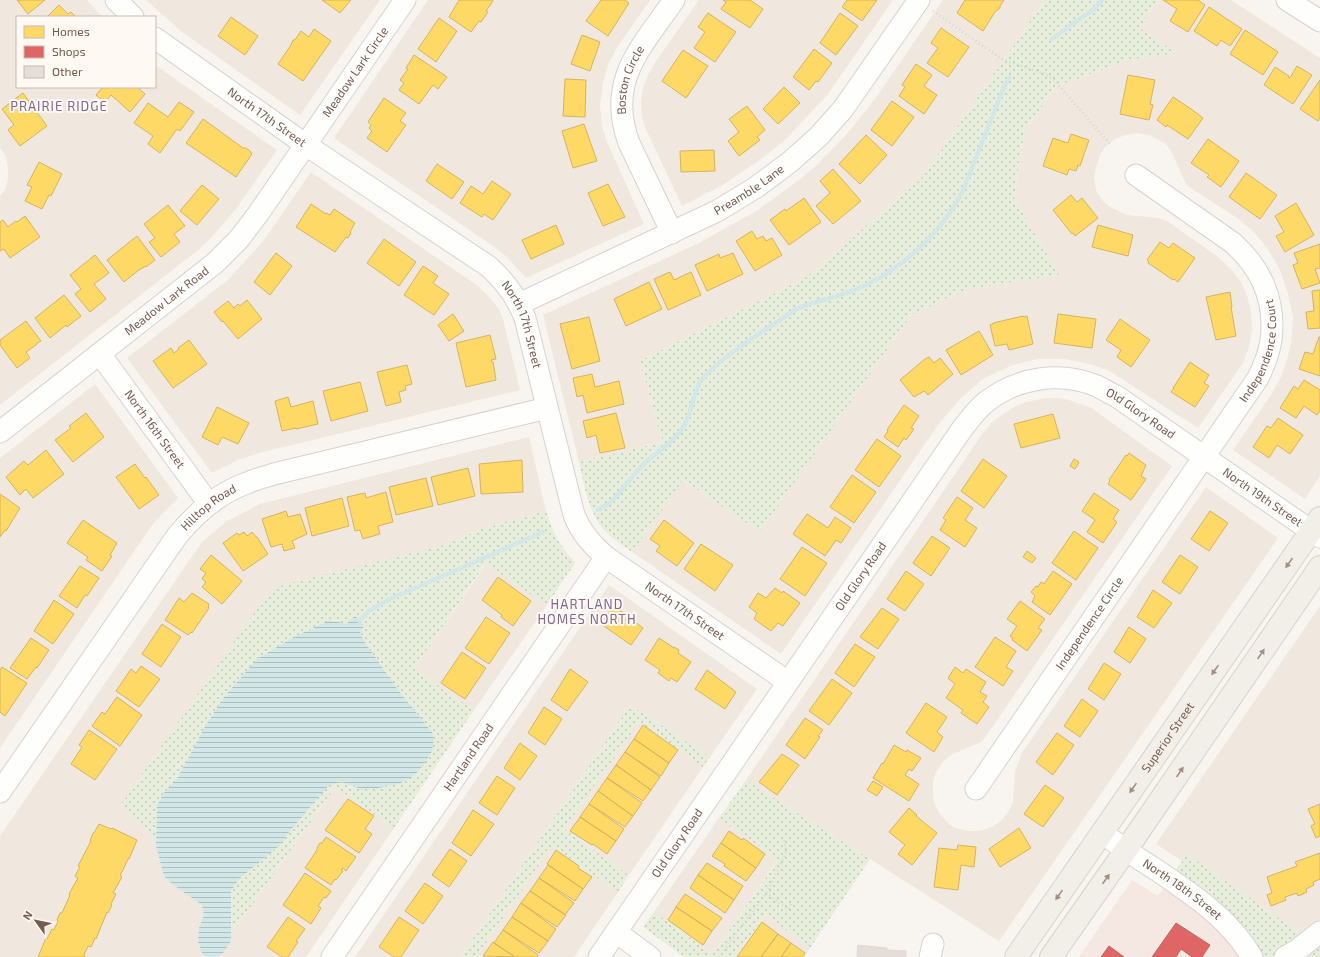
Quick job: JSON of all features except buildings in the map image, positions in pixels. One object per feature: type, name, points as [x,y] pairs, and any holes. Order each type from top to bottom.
[{"type":"main road","name":"Superior Street","points":[[1016,957],[1317,529]]},
{"type":"main road","points":[[1051,957],[1320,567]]},
{"type":"street","points":[[116,0],[132,16]]},
{"type":"street","name":"Meadow Lark Circle","points":[[306,145],[405,0]]},
{"type":"street","name":"Boston Circle","points":[[672,233],[623,128],[621,105],[622,90],[631,64],[674,0]]},
{"type":"street","points":[[1287,0],[1320,22]]},
{"type":"street","name":"Preamble Lane","points":[[519,304],[717,212],[755,188],[790,162],[819,136],[843,109],[926,6]]},
{"type":"street","name":"North 17th Street","points":[[156,39],[306,145],[488,266],[506,284],[519,304],[525,318],[574,515],[577,524],[585,537],[606,557],[788,682]]},
{"type":"street","name":"Meadow Lark Road","points":[[0,432],[215,263],[239,239],[306,145]]},
{"type":"street","name":"Independence Court","points":[[1136,175],[1222,234],[1242,251],[1264,282],[1269,301],[1272,321],[1271,340],[1266,359],[1258,378],[1204,457]]},
{"type":"street","name":"North 16th Street","points":[[100,354],[209,504]]},
{"type":"street","name":"Old Glory Road","points":[[599,957],[960,432],[972,416],[986,402],[1002,391],[1020,383],[1039,378],[1078,380],[1097,386],[1116,396],[1204,457]]},
{"type":"street","name":"Hilltop Road","points":[[0,792],[177,536],[190,521],[209,504],[246,483],[274,474],[547,408]]},
{"type":"street","name":"North 19th Street","points":[[1204,457],[1317,529]]},
{"type":"street","name":"Independence Circle","points":[[976,789],[1204,457]]},
{"type":"street","name":"Hartland Road","points":[[332,957],[606,557]]},
{"type":"street","name":"North 18th Street","points":[[1102,833],[1182,887],[1212,910],[1226,922],[1252,957]]},
{"type":"street","points":[[616,932],[650,957]]},
{"type":"street","points":[[1285,957],[1296,951],[1320,932]]},
{"type":"path","points":[[926,6],[1003,60],[1045,74],[1052,79],[1111,145]]},
{"type":"path","points":[[719,957],[766,893],[785,855],[786,846],[782,836]]},
{"type":"path","points":[[766,893],[788,909],[792,903]]},
{"type":"shaded area","points":[[0,0],[87,0],[101,16],[16,16],[16,88],[156,88],[156,66],[277,150],[236,209],[210,239],[197,251],[0,405],[0,197],[5,189],[8,179],[8,168],[6,157],[0,147]]},
{"type":"shaded area","points":[[146,0],[380,0],[300,115],[182,32]]},
{"type":"shaded area","points":[[428,0],[650,0],[616,49],[608,65],[603,83],[600,105],[602,127],[607,142],[644,224],[526,278],[507,257],[496,248],[334,138]]},
{"type":"shaded area","points":[[699,0],[893,0],[828,94],[786,139],[764,157],[723,185],[682,206],[644,125],[641,101],[643,88],[654,64]]},
{"type":"shaded area","points":[[943,0],[1045,0],[922,178],[808,276],[640,361],[663,442],[579,462],[543,315],[699,243],[758,210],[791,186],[816,166],[847,134],[875,99]]},
{"type":"shaded area","points":[[1158,0],[1231,0],[1320,58],[1320,476],[1305,499],[1233,450],[1271,395],[1281,377],[1287,360],[1291,343],[1293,317],[1288,294],[1280,270],[1268,249],[1252,230],[1237,218],[1189,187],[1166,144],[1149,135],[1136,133],[1115,139],[1105,147],[1100,155],[1094,178],[1096,190],[1101,199],[1110,207],[1127,215],[1159,218],[1167,221],[1218,257],[1231,269],[1241,282],[1247,295],[1251,313],[1252,330],[1249,347],[1243,363],[1198,428],[1108,370],[1086,363],[1064,359],[1037,359],[1010,366],[983,379],[960,399],[938,425],[781,654],[632,552],[682,480],[760,531],[911,315],[967,289],[1059,275],[1014,198],[1024,132],[1055,87],[1128,60],[1177,53],[1139,28]]},
{"type":"shaded area","points":[[311,172],[478,286],[490,298],[498,308],[503,319],[520,390],[259,453],[238,460],[212,473],[127,358],[229,279],[264,240]]},
{"type":"shaded area","points":[[95,384],[178,498],[152,525],[0,748],[0,458]]},
{"type":"shaded area","points":[[1047,398],[1069,400],[1090,407],[1172,466],[986,736],[981,742],[951,755],[943,762],[936,772],[933,782],[934,802],[939,813],[949,824],[967,831],[980,831],[992,827],[1001,821],[1008,812],[1013,802],[1015,771],[1022,753],[1206,487],[1278,538],[999,941],[746,780],[983,433],[993,421],[1014,407],[1026,402]]},
{"type":"shaded area","points":[[529,437],[546,511],[484,528],[445,545],[235,929],[335,787],[394,828],[306,957],[0,957],[0,836],[202,542],[227,521],[260,504]]},
{"type":"shaded area","points":[[486,564],[547,605],[474,710],[414,669]]},
{"type":"shaded area","points":[[609,585],[757,689],[710,757],[630,705],[461,957],[355,957]]},
{"type":"shaded area","points":[[1320,606],[1320,947],[1187,854],[1182,861],[1156,844]]},
{"type":"shaded area","points":[[355,616],[364,626],[360,633],[364,641],[398,690],[432,732],[434,739],[432,751],[425,763],[414,776],[399,784],[378,788],[361,789],[342,782],[329,785],[279,846],[239,879],[231,891],[231,941],[224,952],[218,957],[206,957],[202,953],[198,941],[199,928],[204,915],[202,905],[172,884],[164,876],[156,846],[157,806],[163,794],[178,777],[206,725],[224,697],[257,659],[294,637],[330,620],[346,624]]},
{"type":"shaded area","points":[[639,721],[703,767],[629,875],[564,829]]},
{"type":"shaded area","points":[[719,818],[778,859],[713,954],[654,912]]},
{"type":"shaded area","points":[[552,845],[618,892],[574,957],[482,957],[478,954]]},
{"type":"shaded area","points":[[1132,880],[1158,896],[1165,886],[1206,917],[1227,938],[1240,957],[1079,957]]},
{"type":"shaded area","points":[[766,915],[810,948],[804,957],[734,957]]},
{"type":"green space","points":[[1045,0],[1158,0],[1139,28],[1177,53],[1128,60],[1055,87],[1024,132],[1014,198],[1059,275],[967,289],[911,315],[760,532],[683,480],[632,552],[613,538],[603,529],[590,506],[579,462],[663,442],[640,361],[808,276],[922,178]]},
{"type":"green space","points":[[546,511],[551,526],[558,539],[565,551],[575,563],[547,605],[485,564],[414,669],[474,710],[394,828],[335,787],[235,929],[122,803],[264,599],[283,585],[445,545],[484,528]]},
{"type":"green space","points":[[630,705],[710,757],[703,767],[639,722],[564,829],[629,875],[618,892],[552,846],[478,954],[482,957],[461,957]]},
{"type":"green space","points":[[746,780],[870,859],[810,948],[766,915],[734,957],[684,957],[643,927],[654,912],[713,954],[778,860],[719,818]]},
{"type":"green space","points":[[1187,854],[1320,947],[1320,957],[1240,957],[1227,938],[1206,917],[1165,886]]},
{"type":"waterway","points":[[1052,39],[1095,8],[1102,0]]},
{"type":"waterway","points":[[598,510],[611,502],[640,468],[678,434],[685,424],[699,384],[706,375],[722,361],[746,342],[796,309],[857,289],[874,281],[890,271],[920,248],[945,220],[964,188],[1004,87],[1009,78]]},
{"type":"waterway","points":[[359,621],[369,611],[390,599],[543,532]]},
{"type":"district","name":"PRAIRIE RIDGE","points":[[59,106]]},
{"type":"district","name":"HARTLAND HOMES NORTH","points":[[587,612]]}]
